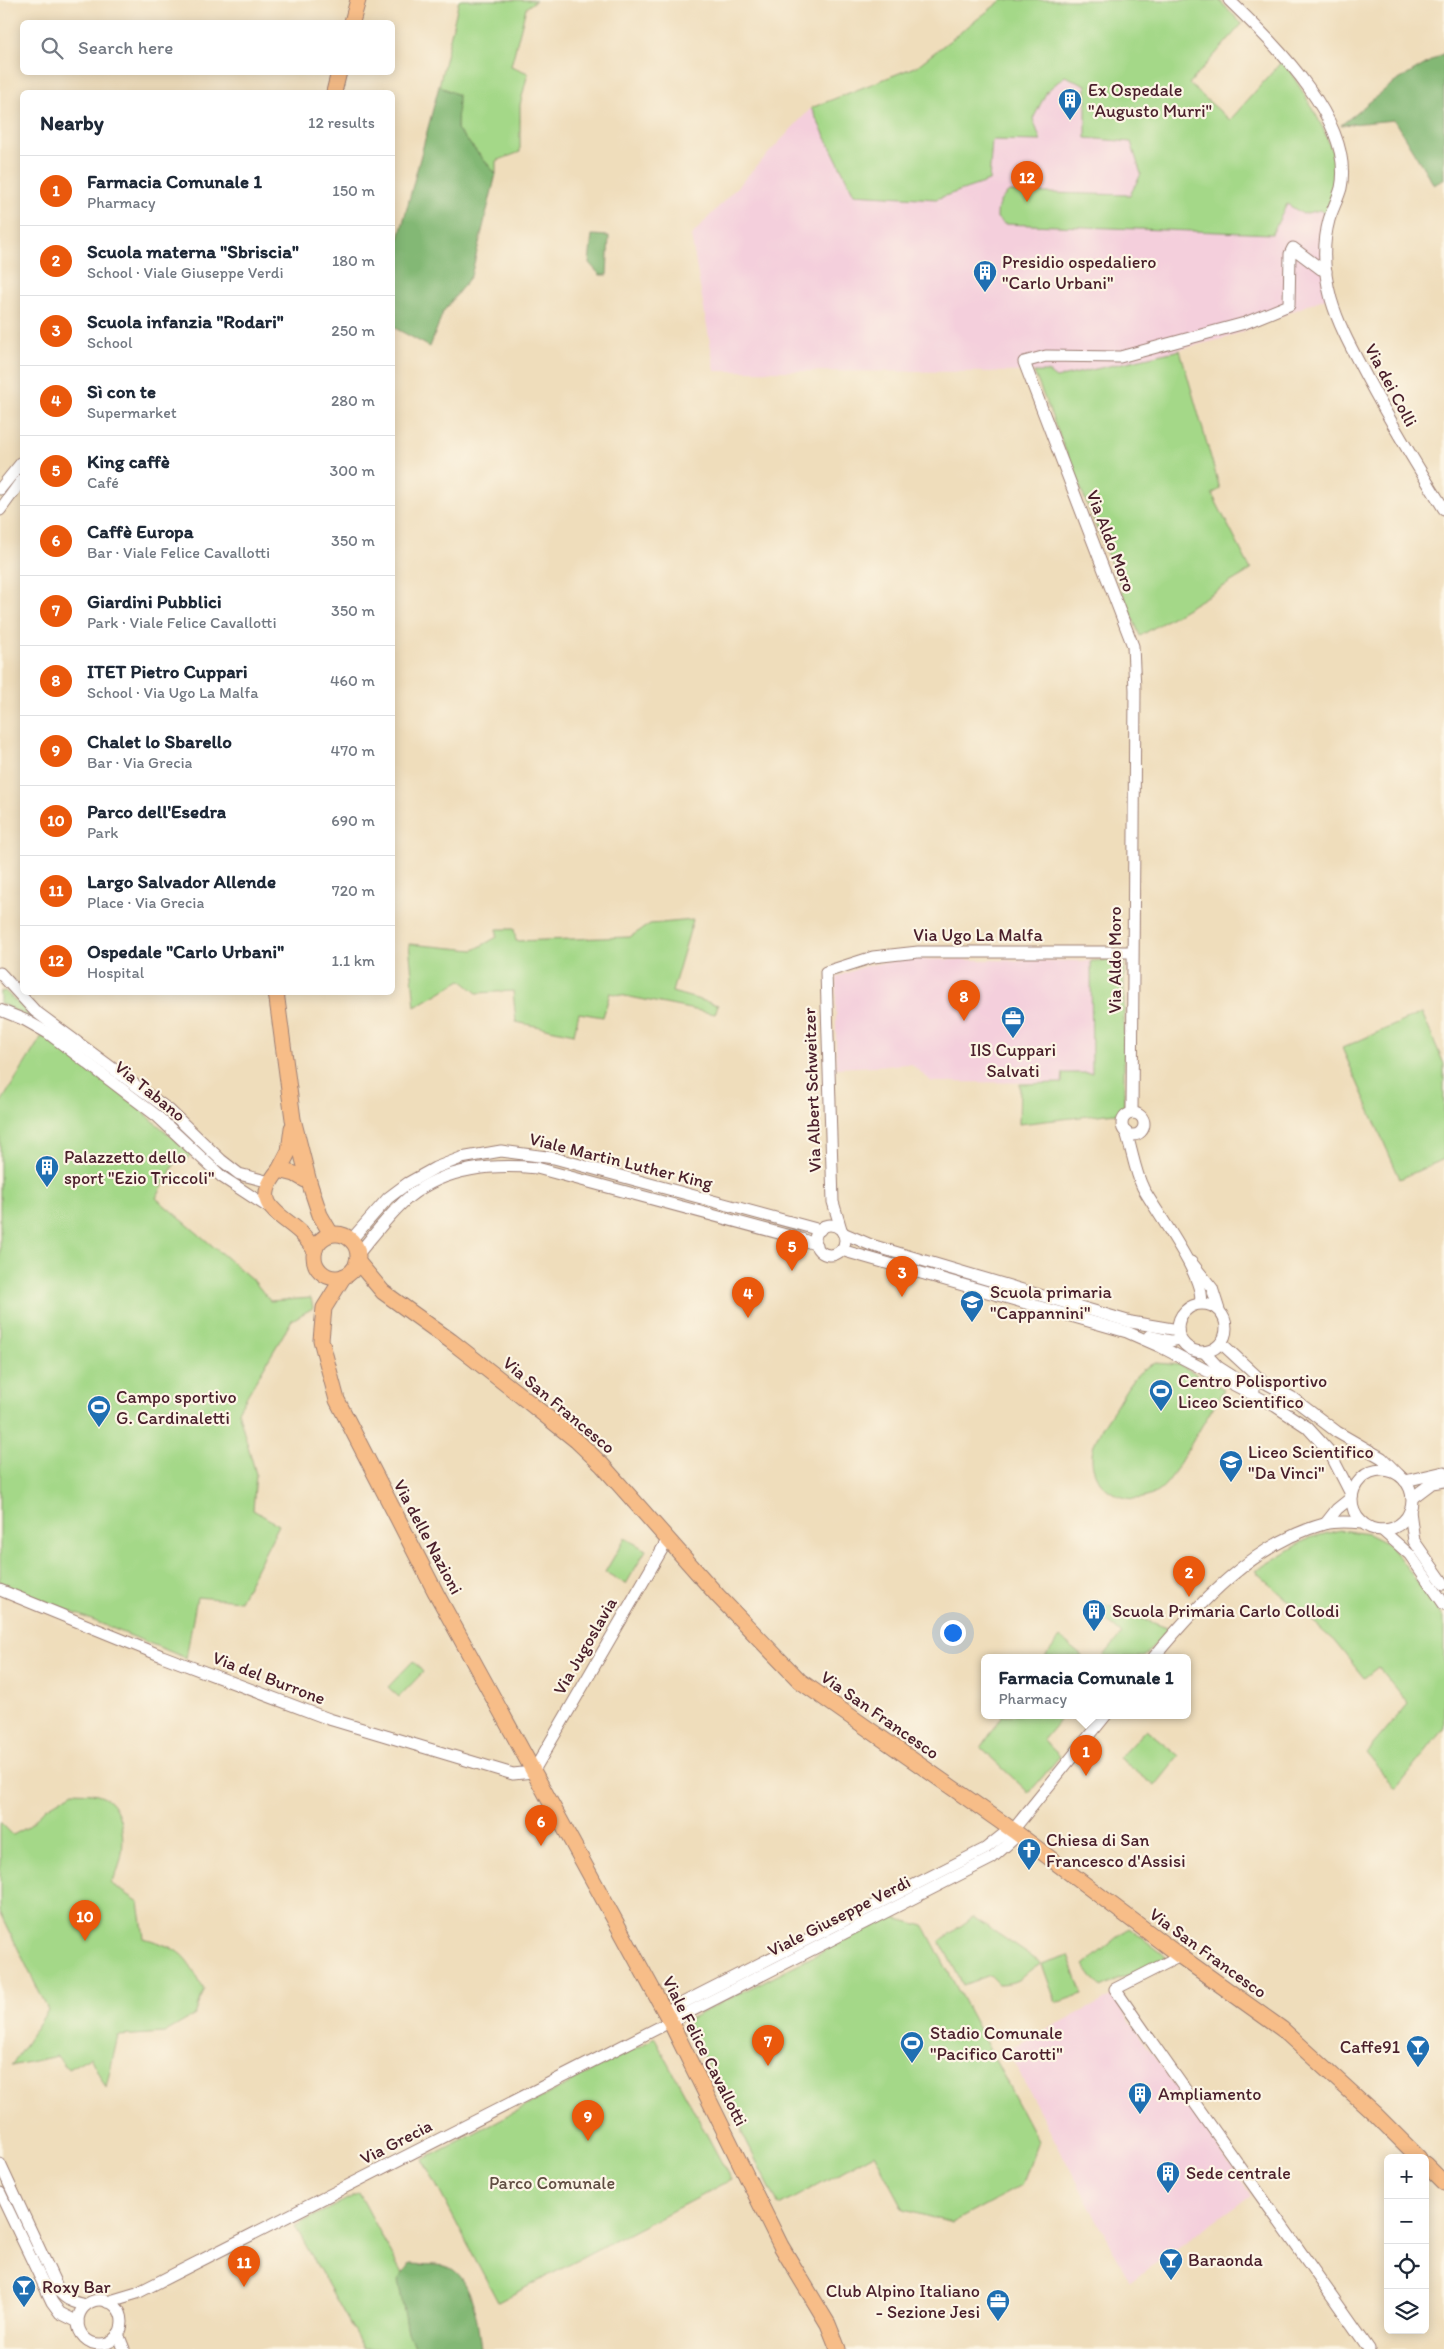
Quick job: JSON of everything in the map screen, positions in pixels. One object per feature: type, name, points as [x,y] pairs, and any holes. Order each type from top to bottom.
[{"type":"main road","points":[[353,20],[358,0]]},
{"type":"main road","points":[[334,90],[338,75]]},
{"type":"main road","points":[[276,995],[293,1119],[309,1182],[320,1215],[331,1234]]},
{"type":"main road","points":[[293,1119],[289,1151],[274,1176],[267,1194],[271,1209],[300,1232],[315,1250]]},
{"type":"main road","points":[[274,1176],[294,1174],[309,1182]]},
{"type":"main road","points":[[331,1234],[345,1236],[351,1240],[352,1266],[331,1277],[320,1270],[314,1258],[315,1250],[321,1240],[331,1234]]},
{"type":"main road","name":"Via San Francesco","points":[[352,1266],[383,1292],[451,1341],[577,1441],[602,1465],[718,1596],[800,1681],[1014,1831],[1180,1956],[1282,2029],[1374,2113],[1415,2154]]},
{"type":"main road","name":"Via delle Nazioni","points":[[352,1266],[324,1308],[320,1340],[338,1400],[436,1593],[534,1772]]},
{"type":"main road","name":"Viale Felice Cavallotti","points":[[534,1772],[668,2017],[781,2246],[840,2349]]},
{"type":"main road","points":[[1429,2168],[1444,2183]]},
{"type":"street","name":"Via dei Colli","points":[[1229,0],[1275,46],[1302,78],[1339,142],[1343,164],[1340,188],[1324,242],[1326,271],[1332,299],[1346,339],[1394,430],[1444,509]]},
{"type":"street","name":"Via Aldo Moro","points":[[1132,1112],[1135,690],[1133,646],[1024,362],[1046,356],[1120,357],[1245,322],[1289,305],[1290,254],[1293,248],[1321,270],[1326,271]]},
{"type":"street","points":[[0,490],[20,465]]},
{"type":"street","points":[[0,510],[20,483]]},
{"type":"street","name":"Via Ugo La Malfa","points":[[826,972],[873,957],[918,952],[1132,952]]},
{"type":"street","name":"Via Albert Schweitzer","points":[[822,1228],[829,1222],[833,1208],[826,972]]},
{"type":"street","name":"Via Tabano","points":[[0,973],[20,994]]},
{"type":"street","name":"Via Tabano","points":[[21,995],[53,1026],[168,1110],[221,1160],[239,1174],[274,1176]]},
{"type":"street","name":"Via Tabano","points":[[0,1010],[48,1033],[157,1116],[222,1177],[271,1209]]},
{"type":"street","name":"Via Aldo Moro","points":[[1126,1132],[1122,1127],[1122,1120],[1132,1112],[1140,1115],[1143,1120],[1141,1131]]},
{"type":"street","points":[[1126,1132],[1132,1135],[1141,1131]]},
{"type":"street","points":[[1135,1158],[1141,1131]]},
{"type":"street","points":[[1126,1132],[1142,1185],[1188,1260],[1202,1295],[1200,1303]]},
{"type":"street","name":"Viale Martin Luther King","points":[[351,1240],[388,1198],[408,1183],[435,1168],[461,1158],[501,1151],[554,1158],[822,1228],[832,1226],[871,1245],[1179,1335],[1192,1350],[1204,1352],[1218,1367],[1243,1382],[1275,1406]]},
{"type":"street","name":"Viale Martin Luther King","points":[[352,1266],[409,1196],[437,1179],[474,1169],[507,1165],[537,1168],[801,1239],[817,1245],[827,1254],[836,1254],[841,1250],[1127,1332],[1171,1341],[1179,1335]]},
{"type":"street","name":"Via Albert Schweitzer","points":[[833,1208],[842,1231]]},
{"type":"street","points":[[817,1245],[816,1237],[822,1228]]},
{"type":"street","points":[[841,1250],[845,1244],[842,1231]]},
{"type":"street","points":[[1188,1260],[1200,1271],[1212,1288],[1219,1310],[1226,1322],[1225,1336],[1221,1343],[1215,1348],[1204,1352]]},
{"type":"street","points":[[1179,1335],[1178,1322],[1186,1309],[1200,1303],[1213,1306],[1219,1310]]},
{"type":"street","name":"Viale Martin Luther King","points":[[1127,1332],[1161,1347],[1275,1406],[1307,1426],[1329,1450],[1352,1496]]},
{"type":"street","points":[[1221,1343],[1262,1381],[1291,1397],[1337,1432],[1382,1458],[1402,1478],[1412,1498],[1410,1511],[1414,1541],[1444,1584]]},
{"type":"street","points":[[1362,1523],[1352,1506],[1352,1496],[1358,1482],[1370,1472],[1380,1470],[1402,1478],[1444,1472]]},
{"type":"street","points":[[1412,1498],[1432,1483],[1444,1480]]},
{"type":"street","points":[[1326,1523],[1337,1509],[1352,1496]]},
{"type":"street","points":[[1157,1654],[1209,1594],[1288,1537],[1326,1523],[1362,1523],[1382,1530],[1399,1525],[1410,1511]]},
{"type":"street","points":[[1382,1530],[1410,1555],[1444,1604]]},
{"type":"street","name":"Via Jugoslavia","points":[[534,1772],[668,1539]]},
{"type":"street","name":"Via del Burrone","points":[[0,1590],[162,1656],[329,1719],[513,1774],[534,1772]]},
{"type":"street","name":"Viale Giuseppe Verdi","points":[[668,2017],[985,1849],[1014,1831],[1103,1719]]},
{"type":"street","points":[[1180,1956],[1115,1989],[1203,2117],[1259,2190],[1369,2349]]},
{"type":"street","name":"Via Grecia","points":[[107,2302],[137,2293],[668,2017]]},
{"type":"street","points":[[0,2164],[59,2291],[64,2297],[74,2303],[86,2305],[100,2300],[114,2305],[121,2317],[118,2334],[124,2349]]},
{"type":"street","points":[[0,2193],[52,2302],[60,2313],[78,2322]]},
{"type":"street","name":"Via Grecia","points":[[121,2317],[124,2307],[137,2293]]},
{"type":"street","points":[[86,2305],[79,2315],[78,2322],[83,2336],[97,2346],[108,2343],[118,2334]]},
{"type":"shaded area","points":[[1002,0],[1219,0],[1242,24],[1189,84],[1230,120],[1283,60],[1324,129],[1335,168],[1320,241],[1328,297],[1226,338],[1056,379],[1048,372],[715,371],[691,236],[811,108],[917,66]]},
{"type":"shaded area","points":[[901,959],[1091,961],[1092,1073],[1063,1073],[1062,1083],[932,1082],[911,1064],[836,1068],[836,977],[865,966]]},
{"type":"shaded area","points":[[1112,1996],[1251,2195],[1130,2282],[1007,2050]]},
{"type":"green space","points":[[459,0],[536,0],[526,8],[511,66],[528,73],[520,105],[520,152],[496,161],[496,174],[457,129],[457,95],[439,86]]},
{"type":"green space","points":[[1002,0],[1219,0],[1242,24],[1189,84],[1230,120],[1283,60],[1310,104],[1333,154],[1336,187],[1327,216],[1320,210],[1303,214],[1287,204],[1272,234],[1004,224],[997,218],[997,210],[1003,198],[1009,192],[1130,195],[1141,174],[1131,142],[1086,138],[1086,85],[1065,76],[1047,91],[1033,119],[1041,141],[992,140],[989,181],[936,199],[854,194],[811,108],[917,66]]},
{"type":"green space","points":[[1444,53],[1444,179],[1434,185],[1394,120],[1341,125],[1392,84]]},
{"type":"green space","points":[[439,86],[458,95],[457,129],[496,174],[471,276],[443,312],[430,347],[395,328],[395,253]]},
{"type":"green space","points":[[592,235],[609,236],[607,275],[600,275],[589,263]]},
{"type":"green space","points":[[1180,350],[1220,489],[1212,494],[1251,570],[1140,636],[1034,372],[1048,372],[1056,378]]},
{"type":"green space","points":[[693,920],[672,992],[718,1005],[715,1014],[610,993],[603,1017],[579,1013],[574,1034],[516,1022],[513,991],[477,993],[461,980],[415,1007],[409,944],[474,950],[497,937],[497,929],[514,929],[516,941],[630,937],[650,924]]},
{"type":"green space","points":[[1124,959],[1124,1112],[1019,1124],[1020,1084],[1062,1083],[1063,1073],[1092,1073],[1091,961]]},
{"type":"green space","points":[[5,991],[35,1020],[0,1003],[0,992]]},
{"type":"green space","points":[[1422,1013],[1444,1064],[1444,1159],[1400,1179],[1342,1048]]},
{"type":"green space","points":[[42,1036],[133,1103],[191,1154],[186,1161],[179,1156],[156,1198],[254,1281],[270,1301],[311,1298],[313,1308],[292,1320],[238,1411],[256,1474],[253,1510],[279,1525],[240,1601],[197,1597],[186,1658],[0,1583],[0,1104]]},
{"type":"green space","name":"Centro Polisportivo Liceo Scientifico","points":[[1156,1363],[1180,1365],[1224,1389],[1164,1486],[1154,1494],[1142,1498],[1119,1496],[1108,1490],[1094,1471],[1092,1458],[1095,1443],[1101,1429],[1129,1385],[1138,1374]]},
{"type":"green space","points":[[1340,1530],[1368,1534],[1390,1545],[1444,1618],[1444,1728],[1396,1789],[1366,1753],[1408,1704],[1378,1667],[1364,1678],[1334,1641],[1255,1571],[1309,1538]]},
{"type":"green space","points":[[625,1538],[646,1550],[626,1584],[605,1572]]},
{"type":"green space","points":[[1093,1600],[1167,1628],[1167,1630],[1147,1654],[1105,1654],[1122,1634],[1107,1621],[1100,1629],[1093,1623],[1097,1617],[1086,1607]]},
{"type":"green space","points":[[1060,1638],[1079,1654],[1047,1654]]},
{"type":"green space","points":[[413,1661],[423,1672],[399,1697],[388,1687]]},
{"type":"green space","points":[[1000,1719],[1061,1719],[1043,1740],[1060,1756],[1029,1793],[981,1748]]},
{"type":"green space","points":[[1146,1729],[1179,1756],[1155,1786],[1119,1758]]},
{"type":"green space","points":[[73,1792],[93,1793],[102,1796],[110,1801],[116,1809],[120,1819],[123,1842],[119,1866],[110,1883],[139,1902],[144,1938],[167,1946],[182,1955],[192,1968],[204,1990],[195,2015],[164,2033],[118,2036],[106,2088],[90,2057],[68,2069],[57,2056],[11,2066],[48,2010],[0,1912],[0,1822],[13,1835],[28,1827],[46,1808]]},
{"type":"green space","name":"Stadio Comunale \"Pacifico Carotti\"","points":[[891,1917],[924,1926],[1038,2141],[1022,2185],[952,2223],[904,2210],[874,2154],[779,2206],[742,2133],[742,2126],[721,2092],[685,2021]]},
{"type":"green space","points":[[973,1917],[1041,1963],[1013,1982],[999,1984],[990,1975],[963,1985],[940,1941]]},
{"type":"green space","points":[[1129,1928],[1167,1957],[1101,1988],[1084,1965]]},
{"type":"green space","points":[[1068,1955],[1082,1994],[1056,2003],[1042,1964]]},
{"type":"green space","name":"Parco Comunale","points":[[655,2038],[731,2180],[498,2302],[423,2160]]},
{"type":"green space","points":[[359,2193],[415,2298],[420,2349],[364,2349],[295,2226]]},
{"type":"green space","points":[[410,2264],[445,2266],[462,2279],[468,2289],[476,2314],[481,2349],[415,2349],[408,2332],[398,2280]]},
{"type":"place","name":"Ex Ospedale \"Augusto Murri\"","points":[[1070,121]]},
{"type":"place","name":"Ospedale \"Carlo Urbani\"","points":[[1027,202]]},
{"type":"place","name":"Presidio ospedaliero \"Carlo Urbani\"","points":[[985,293]]},
{"type":"place","name":"ITET Pietro Cuppari","points":[[964,1021]]},
{"type":"place","name":"IIS Cuppari Salvati","points":[[1013,1039]]},
{"type":"place","name":"Palazzetto dello sport \"Ezio Triccoli\"","points":[[47,1188]]},
{"type":"place","name":"King caffè","points":[[792,1271]]},
{"type":"place","name":"Scuola infanzia \"Rodari\"","points":[[902,1297]]},
{"type":"place","name":"Sì con te","points":[[748,1318]]},
{"type":"place","name":"Scuola primaria \"Cappannini\"","points":[[972,1323]]},
{"type":"place","name":"Centro Polisportivo Liceo Scientifico","points":[[1161,1412]]},
{"type":"place","name":"Campo sportivo G. Cardinaletti","points":[[99,1428]]},
{"type":"place","name":"Liceo Scientifico \"Da Vinci\"","points":[[1231,1483]]},
{"type":"place","name":"Scuola materna \"Sbriscia\"","points":[[1189,1597]]},
{"type":"place","name":"Scuola Primaria Carlo Collodi","points":[[1094,1632]]},
{"type":"place","name":"Farmacia Comunale 1","points":[[1086,1776]]},
{"type":"place","name":"Caffè Europa","points":[[541,1846]]},
{"type":"place","name":"Chiesa di San Francesco d'Assisi","points":[[1029,1871]]},
{"type":"place","name":"Parco dell'Esedra","points":[[85,1941]]},
{"type":"place","name":"Stadio Comunale \"Pacifico Carotti\"","points":[[912,2064]]},
{"type":"place","name":"Giardini Pubblici","points":[[768,2066]]},
{"type":"place","name":"Caffe91","points":[[1418,2068]]},
{"type":"place","name":"Ampliamento","points":[[1140,2115]]},
{"type":"place","name":"Chalet lo Sbarello","points":[[588,2141]]},
{"type":"place","name":"Sede centrale","points":[[1168,2194]]},
{"type":"place","name":"Baraonda","points":[[1171,2281]]},
{"type":"place","name":"Largo Salvador Allende","points":[[244,2287]]},
{"type":"place","name":"Roxy Bar","points":[[24,2308]]},
{"type":"place","name":"Club Alpino Italiano - Sezione Jesi","points":[[998,2322]]}]
